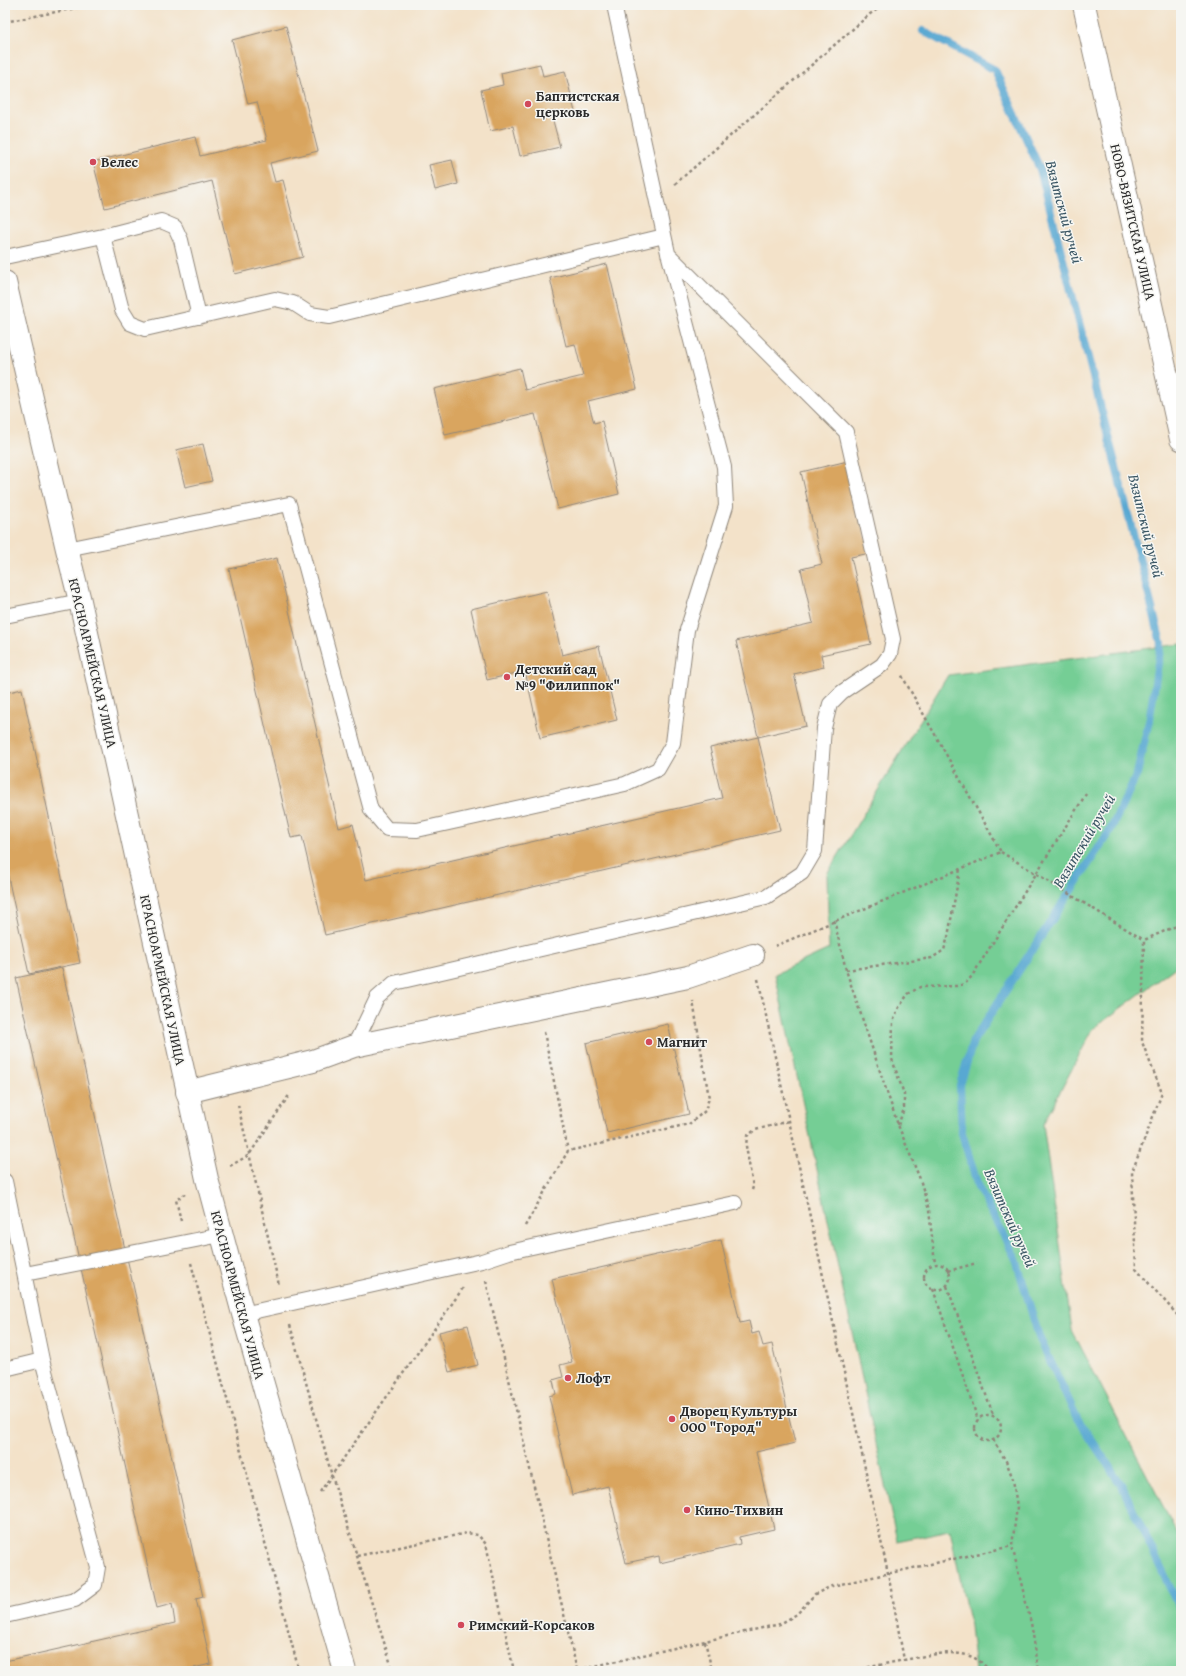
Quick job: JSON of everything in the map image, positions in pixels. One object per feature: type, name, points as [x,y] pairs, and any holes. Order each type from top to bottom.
[{"type":"street","name":"НОВО-ВЯЗИТСКАЯ УЛИЦА","points":[[1084,5],[1181,439]]},
{"type":"street","name":"КРАСНОАРМЕЙСКАЯ УЛИЦА","points":[[5,282],[80,601],[187,1092],[221,1235],[301,1518],[340,1670]]},
{"type":"street","points":[[187,1092],[313,1060],[354,1046],[688,977],[753,955]]},
{"type":"lane","points":[[67,549],[289,504],[371,810],[387,829],[417,830],[625,784],[658,769],[673,743],[687,630],[726,506],[724,467],[668,253],[614,5]]},
{"type":"lane","points":[[5,257],[103,236],[161,221],[175,227],[181,240],[199,317]]},
{"type":"lane","points":[[103,236],[122,310],[130,323],[145,328],[275,299],[293,303],[310,314],[329,317],[664,236]]},
{"type":"lane","points":[[354,1046],[377,998],[394,984],[766,897],[802,873],[815,852],[824,728],[830,704],[842,692],[882,665],[890,654],[893,639],[846,432],[668,253]]},
{"type":"lane","points":[[5,616],[80,601]]},
{"type":"lane","points":[[5,1181],[42,1360],[98,1568],[96,1585],[75,1600],[5,1616]]},
{"type":"lane","points":[[243,1314],[482,1261],[509,1252],[734,1203]]},
{"type":"lane","points":[[25,1274],[221,1235]]},
{"type":"lane","points":[[5,1369],[42,1360]]},
{"type":"path","points":[[5,22],[91,5]]},
{"type":"path","points":[[656,201],[870,14],[884,5]]},
{"type":"path","points":[[890,654],[1001,852],[1144,940]]},
{"type":"path","points":[[898,1125],[904,1109],[904,1094],[892,1059],[893,1022],[898,1009],[908,994],[920,987],[965,984],[972,976],[1086,794]]},
{"type":"path","points":[[904,1660],[888,1573],[753,955],[834,920],[1001,852]]},
{"type":"path","points":[[846,970],[932,958],[944,950],[948,937],[960,869]]},
{"type":"path","points":[[834,920],[846,970],[898,1125],[920,1179],[929,1210],[935,1264]]},
{"type":"path","points":[[1144,940],[1181,924]]},
{"type":"path","points":[[1144,940],[1142,1042],[1162,1093],[1132,1172],[1136,1269],[1181,1319]]},
{"type":"path","points":[[568,1151],[689,1124],[705,1111],[709,1098],[688,977]]},
{"type":"path","points":[[509,1252],[568,1151],[539,1008]]},
{"type":"path","points":[[233,1080],[284,1305],[332,1476],[393,1671]]},
{"type":"path","points":[[734,1203],[750,1196],[753,1187],[746,1146],[747,1136],[755,1130],[789,1121]]},
{"type":"path","points":[[301,1518],[482,1261]]},
{"type":"path","points":[[482,1261],[577,1670]]},
{"type":"path","points":[[948,1271],[977,1263]]},
{"type":"path","points":[[947,1286],[942,1289],[929,1288],[923,1278],[924,1271],[927,1266],[941,1264],[948,1271],[950,1277],[947,1286],[994,1416],[1001,1422],[1003,1428],[1000,1436],[993,1440],[986,1442],[979,1439],[975,1432],[975,1422],[984,1415],[994,1416]]},
{"type":"path","points":[[933,1289],[978,1420]]},
{"type":"path","points":[[993,1440],[1006,1461],[1013,1479],[1017,1506],[1012,1546],[1031,1623],[1039,1671]]},
{"type":"path","points":[[357,1556],[467,1533],[478,1536],[486,1544],[514,1671]]},
{"type":"path","points":[[573,1671],[780,1624],[797,1614],[815,1594],[832,1586],[1012,1546]]},
{"type":"path","points":[[705,1641],[712,1671]]},
{"type":"path","points":[[850,1671],[939,1654],[964,1653],[984,1664],[989,1671]]},
{"type":"green space","points":[[1181,644],[1181,963],[1093,1029],[1043,1124],[1072,1330],[1181,1541],[1181,1671],[975,1671],[970,1626],[950,1530],[897,1541],[775,974],[829,949],[827,874],[948,675]]},
{"type":"building","points":[[286,26],[318,151],[270,163],[275,182],[283,180],[303,257],[235,274],[212,181],[105,208],[93,162],[195,137],[200,156],[267,140],[257,102],[248,104],[232,40]]},
{"type":"building","points":[[540,64],[543,76],[565,71],[575,112],[552,117],[560,147],[520,156],[513,126],[490,131],[481,90],[503,85],[501,73]]},
{"type":"building","points":[[452,160],[458,184],[435,190],[429,165]]},
{"type":"building","points":[[607,264],[637,389],[588,401],[594,423],[602,421],[619,494],[558,509],[535,414],[445,435],[434,389],[520,368],[525,390],[583,376],[575,344],[566,346],[550,278]]},
{"type":"building","points":[[203,444],[212,481],[185,487],[176,450]]},
{"type":"building","points":[[848,461],[870,553],[851,557],[871,644],[821,655],[824,667],[794,674],[806,726],[758,737],[736,641],[813,623],[801,569],[822,564],[801,472]]},
{"type":"building","points":[[277,558],[339,828],[353,824],[366,880],[722,798],[710,748],[758,737],[780,830],[325,935],[302,836],[291,838],[229,569]]},
{"type":"building","points":[[547,591],[562,655],[599,646],[617,720],[540,738],[525,671],[487,680],[471,609]]},
{"type":"building","points":[[22,689],[80,963],[29,974],[5,863],[5,693]]},
{"type":"building","points":[[62,968],[203,1597],[196,1599],[211,1664],[180,1671],[5,1671],[5,1661],[175,1623],[172,1604],[157,1608],[16,978]]},
{"type":"building","points":[[668,1024],[689,1114],[607,1133],[586,1043]]},
{"type":"building","name":"Дворец Культуры ООО \"Город\"","points":[[721,1240],[740,1323],[749,1321],[752,1334],[759,1332],[763,1346],[772,1344],[795,1443],[756,1452],[774,1529],[739,1537],[740,1544],[660,1563],[659,1556],[626,1563],[608,1486],[572,1495],[549,1396],[556,1394],[553,1380],[563,1377],[560,1365],[572,1362],[552,1279]]},
{"type":"building","points":[[468,1325],[478,1365],[449,1372],[439,1332]]},
{"type":"waterway","name":"Вязитский ручей","points":[[923,31],[995,70],[1040,169],[1161,643],[1150,716],[1137,774],[1111,829],[973,1041],[960,1085],[962,1133],[978,1187],[1016,1259],[1039,1337],[1077,1418],[1122,1486],[1181,1611]]},
{"type":"place","name":"Баптистская церковь","points":[[528,104]]},
{"type":"place","name":"Велес","points":[[93,162]]},
{"type":"place","name":"Детский сад №9 \"Филиппок\"","points":[[507,677]]},
{"type":"place","name":"Магнит","points":[[649,1042]]},
{"type":"place","name":"Лофт","points":[[568,1378]]},
{"type":"place","name":"Дворец Культуры ООО \"Город\"","points":[[672,1419]]},
{"type":"place","name":"Кино-Тихвин","points":[[687,1510]]},
{"type":"place","name":"Римский-Корсаков","points":[[461,1625]]}]
